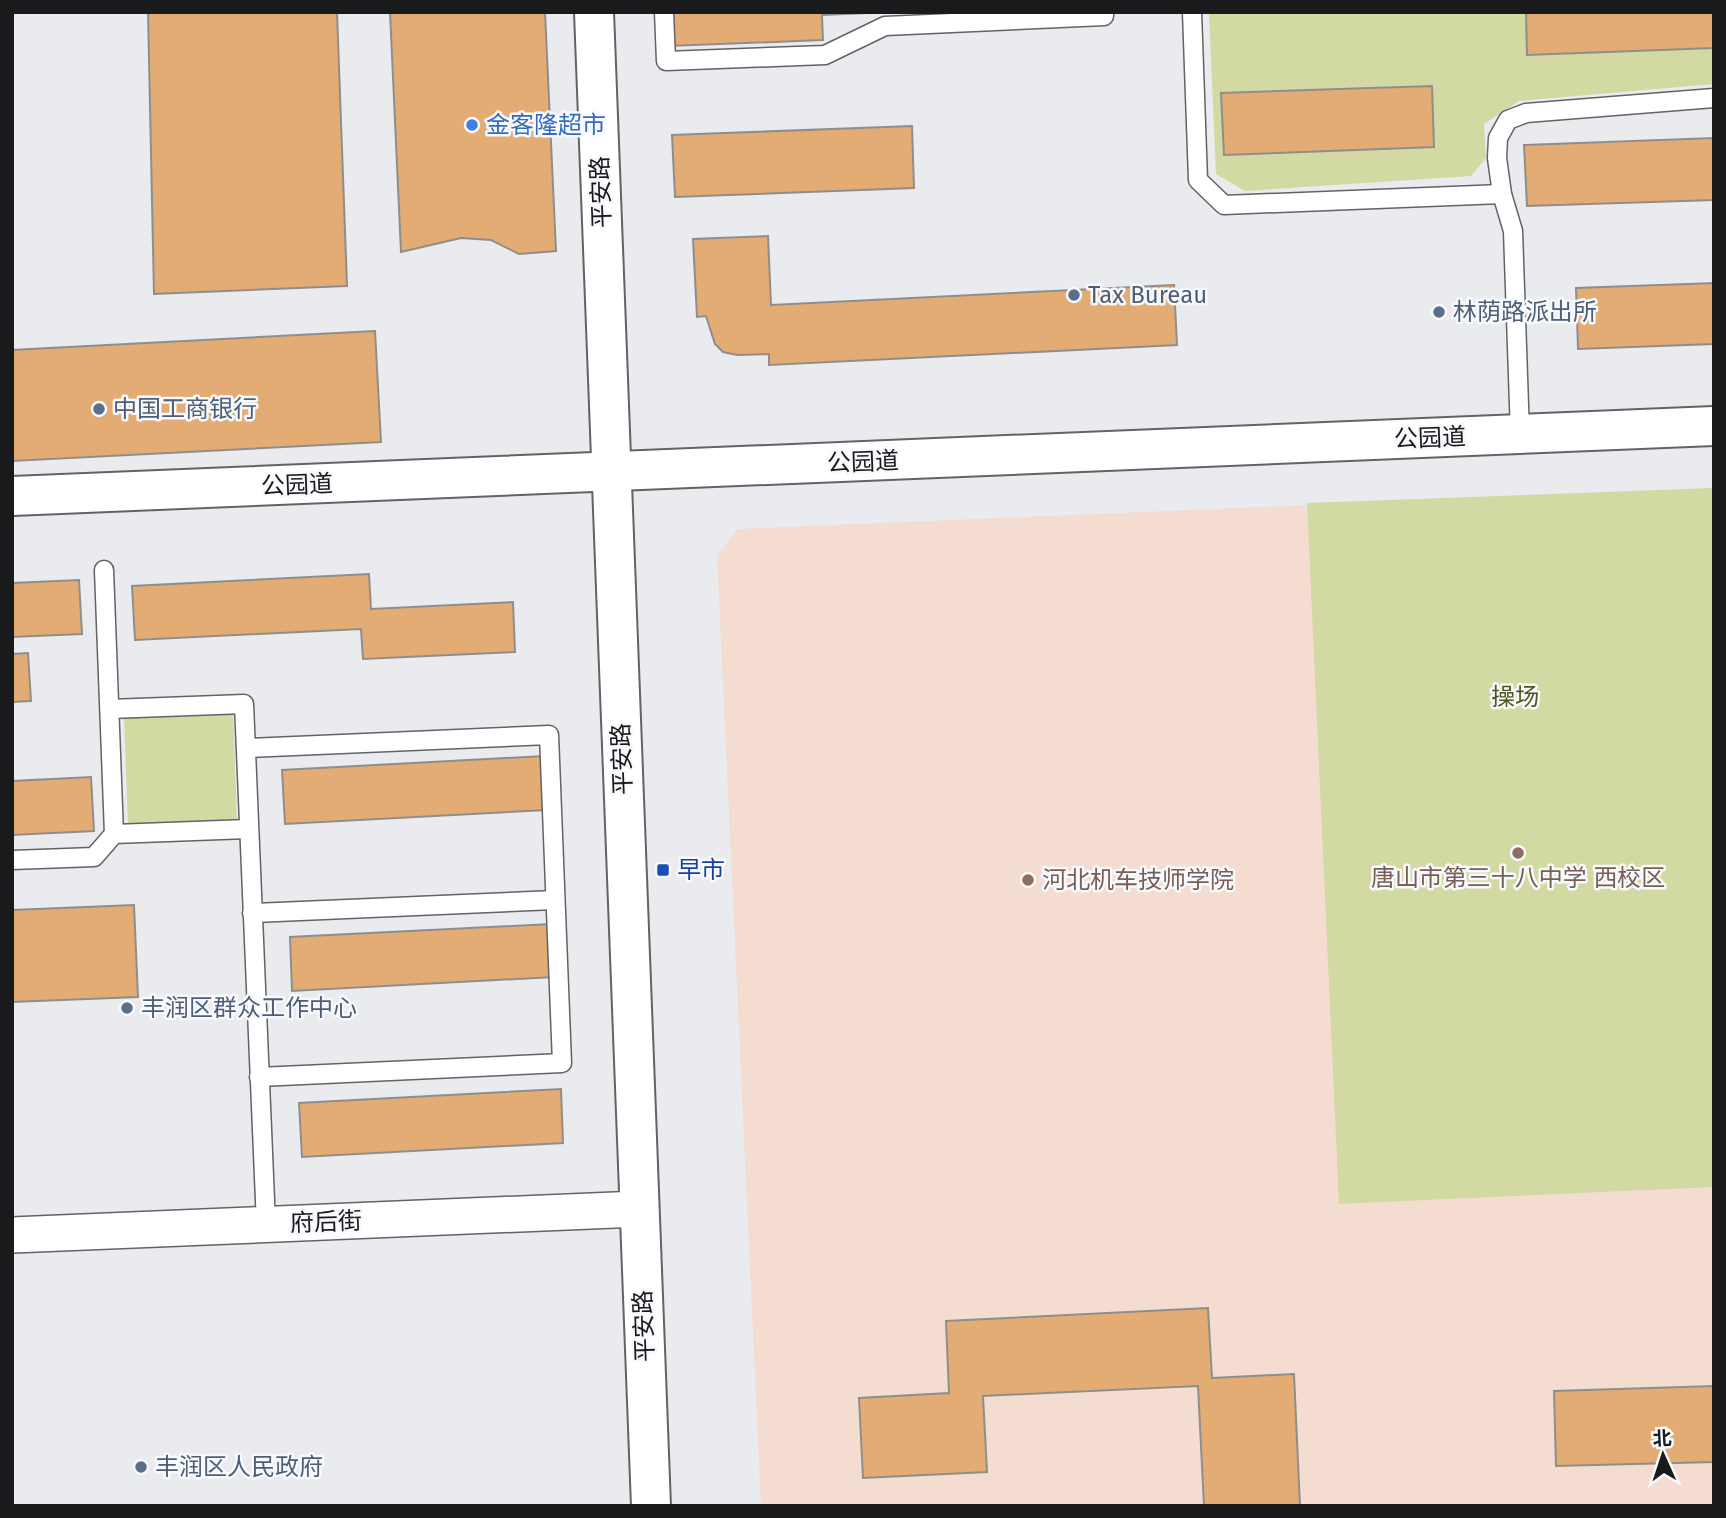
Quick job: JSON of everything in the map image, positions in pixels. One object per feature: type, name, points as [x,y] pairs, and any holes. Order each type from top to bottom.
[{"type":"main road","name":"平安路","points":[[594,12],[652,1506]]},
{"type":"main road","name":"公园道","points":[[12,496],[1714,426]]},
{"type":"street","name":"府后街","points":[[12,1235],[639,1209]]},
{"type":"lane","points":[[664,12],[666,61],[825,55],[885,26],[1104,16],[1104,12]]},
{"type":"lane","points":[[1192,12],[1198,180],[1224,205],[1502,194]]},
{"type":"lane","points":[[1520,434],[1513,232],[1502,194],[1497,158],[1498,138],[1508,120],[1525,113],[1714,98]]},
{"type":"lane","points":[[12,860],[94,857],[114,834],[104,570]]},
{"type":"lane","points":[[110,709],[244,704],[266,1224]]},
{"type":"lane","points":[[247,748],[549,736],[562,1063],[259,1077]]},
{"type":"lane","points":[[114,834],[248,829]]},
{"type":"lane","points":[[252,913],[555,900]]},
{"type":"shaded area","name":"河北机车技师学院","points":[[1714,488],[1714,1506],[761,1506],[717,555],[738,529]]},
{"type":"green space","points":[[1209,12],[1714,12],[1714,84],[1519,101],[1484,124],[1486,158],[1471,176],[1245,191],[1216,174]]},
{"type":"green space","name":"操场","points":[[1713,488],[1714,1187],[1339,1204],[1307,503]]},
{"type":"green space","points":[[233,713],[237,821],[128,825],[124,717]]},
{"type":"building","points":[[148,12],[337,12],[347,286],[154,294]]},
{"type":"building","name":"金客隆超市","points":[[390,12],[545,12],[556,251],[519,254],[491,240],[461,238],[401,252]]},
{"type":"building","points":[[668,12],[891,12],[822,15],[823,40],[669,46]]},
{"type":"building","points":[[1526,12],[1714,12],[1714,48],[1527,55]]},
{"type":"building","points":[[1432,86],[1434,147],[1224,155],[1221,93]]},
{"type":"building","points":[[912,126],[914,188],[675,197],[672,135]]},
{"type":"building","points":[[1714,138],[1714,200],[1527,206],[1524,145]]},
{"type":"building","name":"Tax Bureau","points":[[768,236],[771,305],[1174,285],[1177,345],[769,365],[769,354],[737,355],[723,352],[715,344],[706,316],[697,317],[693,239]]},
{"type":"building","points":[[1714,283],[1714,344],[1578,349],[1576,288]]},
{"type":"building","points":[[375,331],[381,442],[12,461],[12,350]]},
{"type":"building","points":[[369,574],[371,609],[513,602],[515,652],[363,659],[361,629],[135,640],[132,586]]},
{"type":"building","points":[[79,580],[82,634],[12,637],[12,583]]},
{"type":"building","points":[[28,653],[31,701],[12,702],[12,654]]},
{"type":"building","points":[[544,756],[547,810],[285,824],[282,770]]},
{"type":"building","points":[[91,777],[94,831],[12,835],[12,781]]},
{"type":"building","points":[[134,905],[138,997],[12,1002],[12,910]]},
{"type":"building","points":[[551,924],[554,977],[292,991],[290,937]]},
{"type":"building","points":[[561,1089],[563,1143],[302,1157],[299,1103]]},
{"type":"building","points":[[1208,1308],[1212,1378],[1294,1374],[1300,1506],[1204,1506],[1198,1386],[983,1396],[987,1472],[863,1478],[859,1398],[949,1393],[946,1321]]},
{"type":"building","points":[[1714,1386],[1714,1462],[1556,1466],[1554,1391]]},
{"type":"place","name":"金客隆超市","points":[[472,125]]},
{"type":"place","name":"Tax Bureau","points":[[1074,295]]},
{"type":"place","name":"林荫路派出所","points":[[1439,312]]},
{"type":"place","name":"中国工商银行","points":[[99,409]]},
{"type":"place","name":"唐山市第三十八中学 西校区","points":[[1518,853]]},
{"type":"place","name":"早市","points":[[663,870]]},
{"type":"place","name":"河北机车技师学院","points":[[1028,880]]},
{"type":"place","name":"丰润区群众工作中心","points":[[127,1008]]},
{"type":"place","name":"丰润区人民政府","points":[[141,1467]]}]
